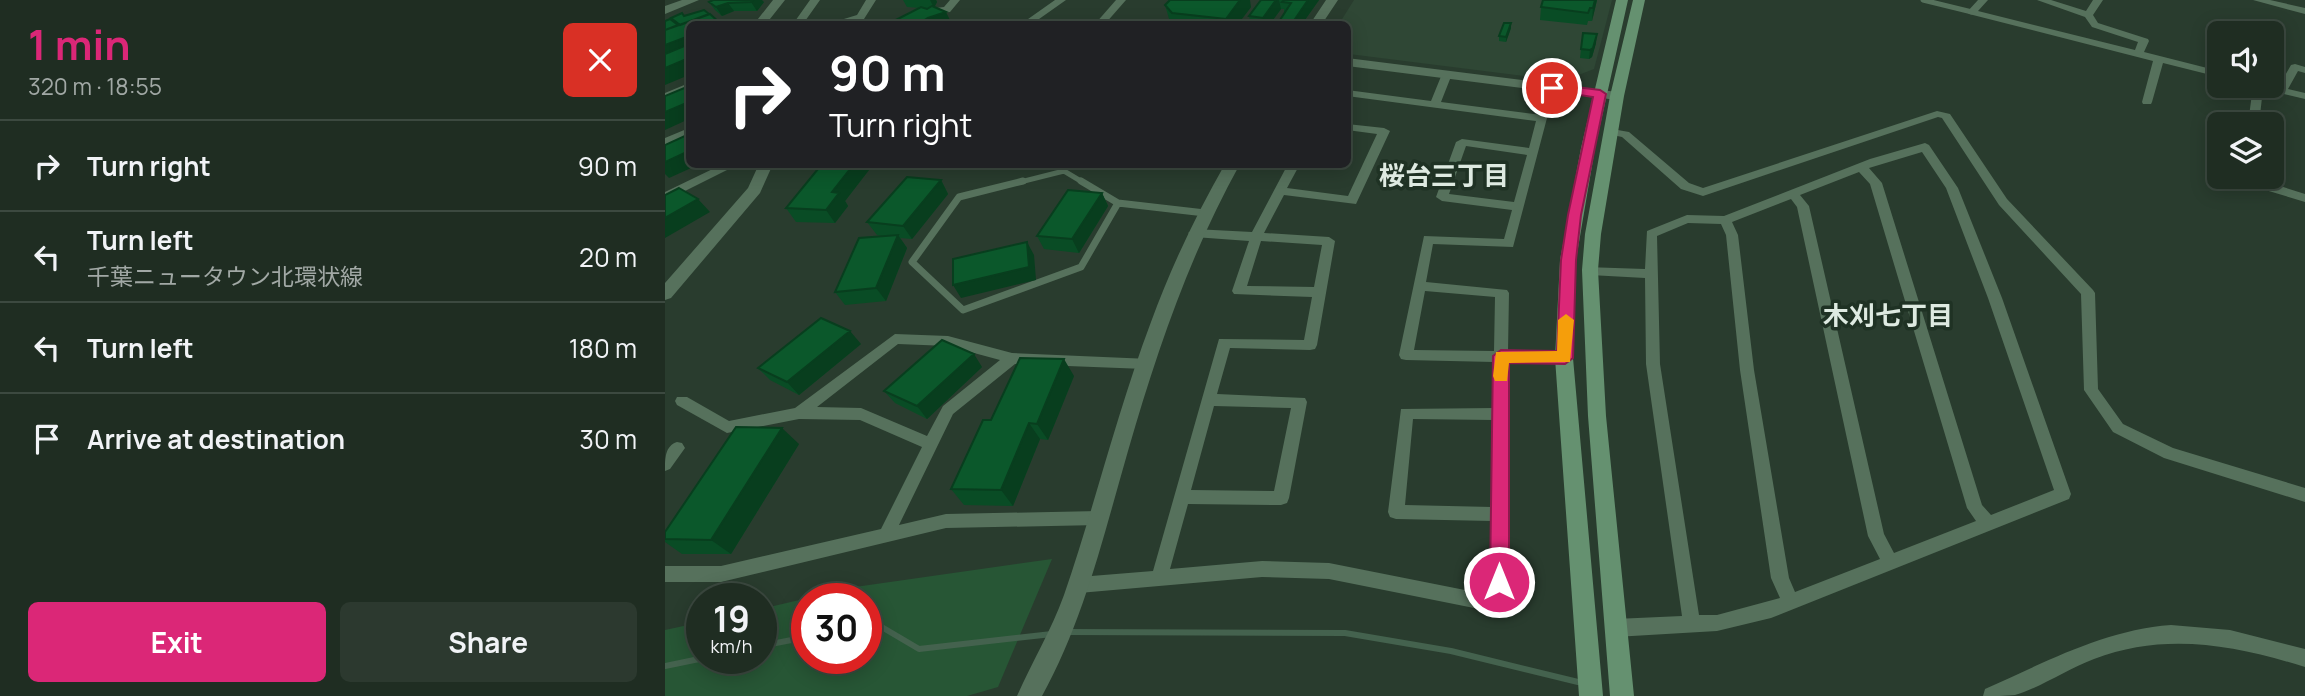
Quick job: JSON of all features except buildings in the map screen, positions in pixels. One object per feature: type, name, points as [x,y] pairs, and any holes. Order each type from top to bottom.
[{"type":"main road","points":[[1622,0],[1609,95],[1612,132],[1593,234],[1590,270],[1597,415],[1622,696]]},
{"type":"main road","points":[[1591,696],[1565,358],[1573,226],[1609,95],[1639,0]]},
{"type":"street","points":[[669,5],[693,0]]},
{"type":"street","points":[[762,21],[779,0]]},
{"type":"street","points":[[800,21],[815,0]]},
{"type":"street","points":[[847,21],[861,17],[871,0]]},
{"type":"street","points":[[900,21],[915,13],[947,10],[955,0]]},
{"type":"street","points":[[1030,21],[1061,0]]},
{"type":"street","points":[[1104,21],[1121,0]]},
{"type":"street","points":[[1318,21],[1332,0]]},
{"type":"street","points":[[1329,21],[1342,0]]},
{"type":"street","points":[[1983,0],[1972,12],[2207,71]]},
{"type":"street","points":[[2042,0],[2088,15],[2095,25],[2144,41],[2139,54]]},
{"type":"street","points":[[2088,15],[2098,0]]},
{"type":"street","points":[[2258,0],[2305,10]]},
{"type":"street","points":[[2147,102],[2159,59]]},
{"type":"street","points":[[1351,63],[1609,95]]},
{"type":"street","points":[[2284,86],[2295,67],[2305,70]]},
{"type":"street","points":[[1435,104],[1447,75]]},
{"type":"street","points":[[665,97],[686,87]]},
{"type":"street","points":[[2284,91],[2305,96]]},
{"type":"street","points":[[1351,94],[1542,118],[1509,244],[1428,239],[1406,355],[1565,358]]},
{"type":"street","points":[[1612,132],[1625,134],[1685,186],[1703,192],[1937,114],[1946,116],[2003,202],[2088,293],[2091,390],[2118,428],[2169,453],[2305,495]]},
{"type":"street","points":[[1280,191],[1352,201],[1384,131],[1351,127]]},
{"type":"street","points":[[665,142],[686,132]]},
{"type":"street","points":[[1519,207],[1441,197],[1462,142],[1534,152]]},
{"type":"street","points":[[1615,628],[1692,625],[1739,618],[1790,602],[2063,494],[1995,298],[1952,188],[1925,147],[1861,167],[1725,220],[1687,219],[1651,234],[1653,364],[1692,625]]},
{"type":"street","points":[[1861,167],[1876,183],[1975,508],[1988,524]]},
{"type":"street","points":[[665,197],[726,168]]},
{"type":"street","points":[[667,288],[755,190],[765,168]]},
{"type":"street","points":[[1029,696],[1052,657],[1079,585],[1145,363],[1193,233],[1231,168]]},
{"type":"street","points":[[1292,168],[1256,237],[1239,291],[1320,292]]},
{"type":"street","points":[[2276,189],[2305,198]]},
{"type":"street","points":[[1793,194],[1803,206],[1876,536],[1891,563]]},
{"type":"street","points":[[1725,220],[1732,235],[1747,370],[1780,579],[1790,602]]},
{"type":"street","points":[[1159,579],[1224,343],[1310,345],[1329,241],[1193,233]]},
{"type":"street","points":[[1590,270],[1650,274]]},
{"type":"street","points":[[1079,585],[1262,569],[1329,571],[1499,605],[1502,293],[1419,286]]},
{"type":"street","points":[[799,413],[895,338],[948,341],[1012,358],[1145,363]]},
{"type":"street","points":[[886,535],[948,410],[1012,358]]},
{"type":"street","points":[[1181,497],[1281,498],[1300,402],[1208,400]]},
{"type":"street","points":[[683,401],[727,427],[799,413],[861,414],[932,445]]},
{"type":"street","points":[[1499,514],[1396,512],[1406,413],[1500,414]]},
{"type":"street","points":[[665,464],[677,448]]},
{"type":"street","points":[[665,574],[720,574],[946,521],[1099,518]]},
{"type":"street","points":[[1992,696],[2104,646],[2151,635],[2199,634],[2260,645],[2305,658]]},
{"type":"lane","points":[[1923,0],[1972,12]]},
{"type":"lane","points":[[1118,203],[1081,267],[963,310],[912,262],[960,197],[1064,171],[1118,203],[1205,213]]},
{"type":"shaded area","points":[[1354,0],[1612,0],[1594,69],[1563,81],[1351,54],[1351,21],[1341,21]]},
{"type":"green space","points":[[1052,559],[998,687],[967,696],[665,696],[665,630],[686,625],[686,674],[777,674],[777,605],[791,602],[791,674],[882,674],[882,583]]},
{"type":"waterway","points":[[882,627],[919,649],[1052,634]]},
{"type":"waterway","points":[[1065,632],[1345,633],[1451,651],[1578,682]]},
{"type":"waterway","points":[[777,643],[791,640]]},
{"type":"waterway","points":[[665,666],[686,662]]},
{"type":"slow traffic","points":[[1501,376],[1501,356],[1565,358],[1566,320]]},
{"type":"district","name":"桜台三丁目","points":[[1444,175]]},
{"type":"district","name":"木刈七丁目","points":[[1888,315]]},
{"type":"route","points":[[1499,582],[1501,356],[1565,358],[1569,260],[1574,215],[1600,94],[1552,88]]}]
